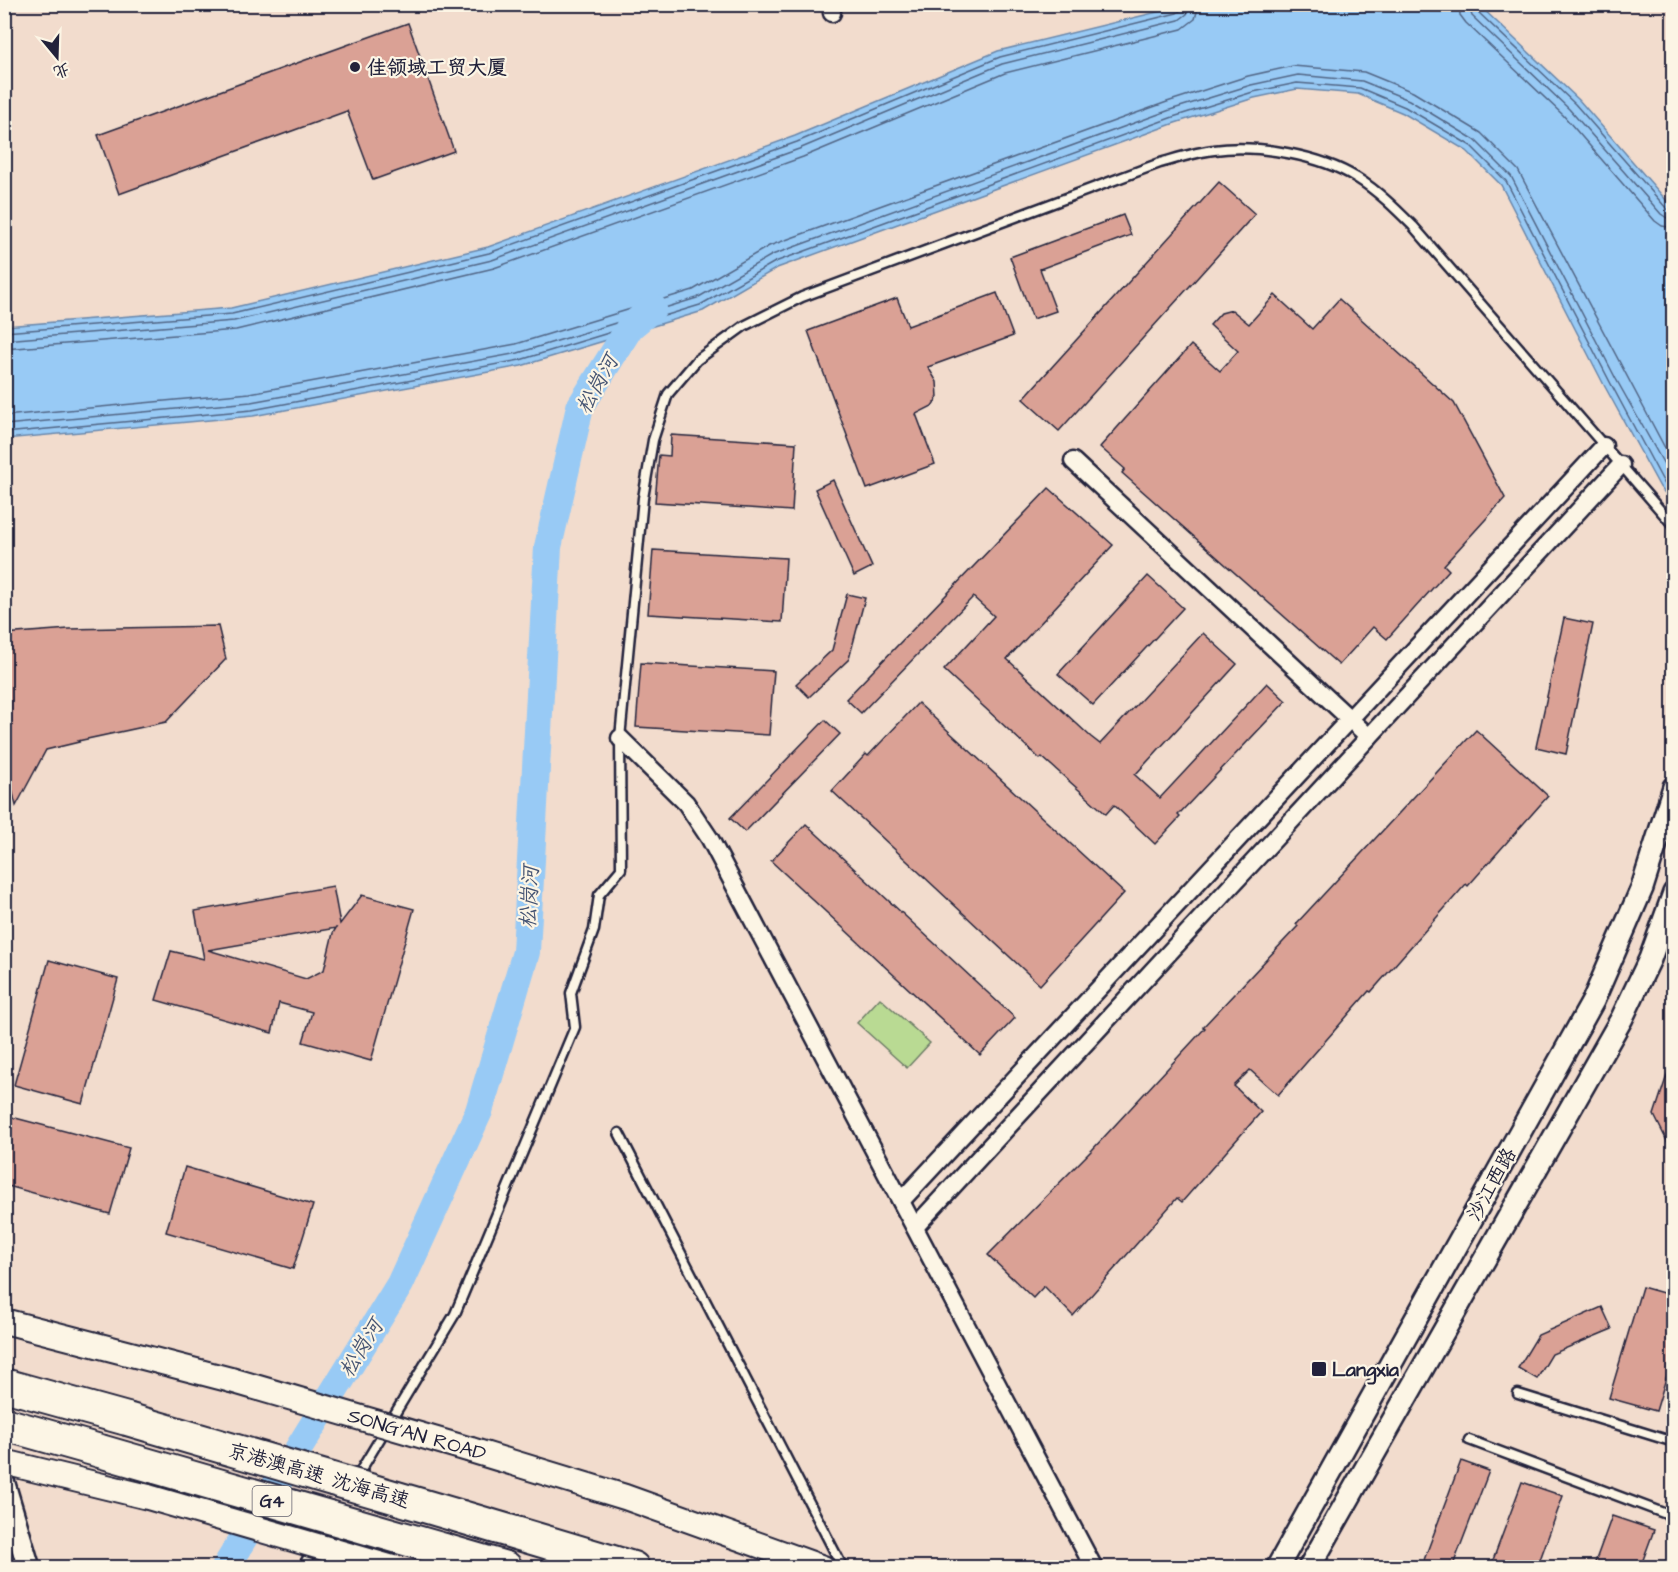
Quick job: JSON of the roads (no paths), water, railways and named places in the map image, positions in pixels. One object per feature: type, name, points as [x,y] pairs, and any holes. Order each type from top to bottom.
[{"type":"highway","name":"京港澳高速 沈海高速","points":[[4,1385],[633,1568]]},
{"type":"highway","name":"京港澳高速 沈海高速","points":[[4,1424],[506,1568]]},
{"type":"main road","name":"SONG'AN ROAD","points":[[4,1321],[231,1380],[471,1450],[625,1497],[824,1568]]},
{"type":"main road","points":[[4,1462],[148,1497],[393,1568]]},
{"type":"street","points":[[901,1201],[1604,446]]},
{"type":"street","points":[[1073,461],[1369,736]]},
{"type":"street","points":[[915,1227],[1621,465]]},
{"type":"street","points":[[620,738],[686,803],[710,839],[1094,1568]]},
{"type":"street","name":"沙江西路","points":[[1277,1568],[1593,1001],[1642,888],[1674,787]]},
{"type":"street","name":"沙江西路","points":[[1309,1568],[1622,1018],[1650,959],[1673,896]]},
{"type":"street","points":[[4,1484],[29,1568]]},
{"type":"lane","points":[[345,1497],[455,1314],[575,1027],[571,993],[594,930],[599,895],[621,869],[620,738],[643,498],[653,440],[668,394],[697,360],[744,326],[801,297],[1160,163],[1215,150],[1274,149],[1327,164],[1357,177],[1388,201],[1413,226],[1674,526]]},
{"type":"lane","points":[[619,1133],[843,1568]]},
{"type":"lane","points":[[1518,1394],[1674,1442]]},
{"type":"lane","points":[[1469,1440],[1674,1517]]},
{"type":"lane","points":[[302,1568],[339,1507]]},
{"type":"water","points":[[1186,5],[1479,5],[1579,100],[1673,208],[1673,503],[1660,487],[1604,385],[1501,185],[1467,151],[1403,113],[1358,94],[1297,89],[1254,98],[1175,123],[777,268],[703,311],[521,366],[253,416],[5,439],[5,326],[231,308],[488,247],[795,136],[998,51]]},
{"type":"waterway","name":"松岗河","points":[[225,1568],[400,1284],[479,1111],[526,952],[548,547],[580,407],[630,327],[653,308]]},
{"type":"place","name":"佳领域工贸大厦","points":[[355,67]]},
{"type":"place","name":"Langxia","points":[[1319,1369]]}]
